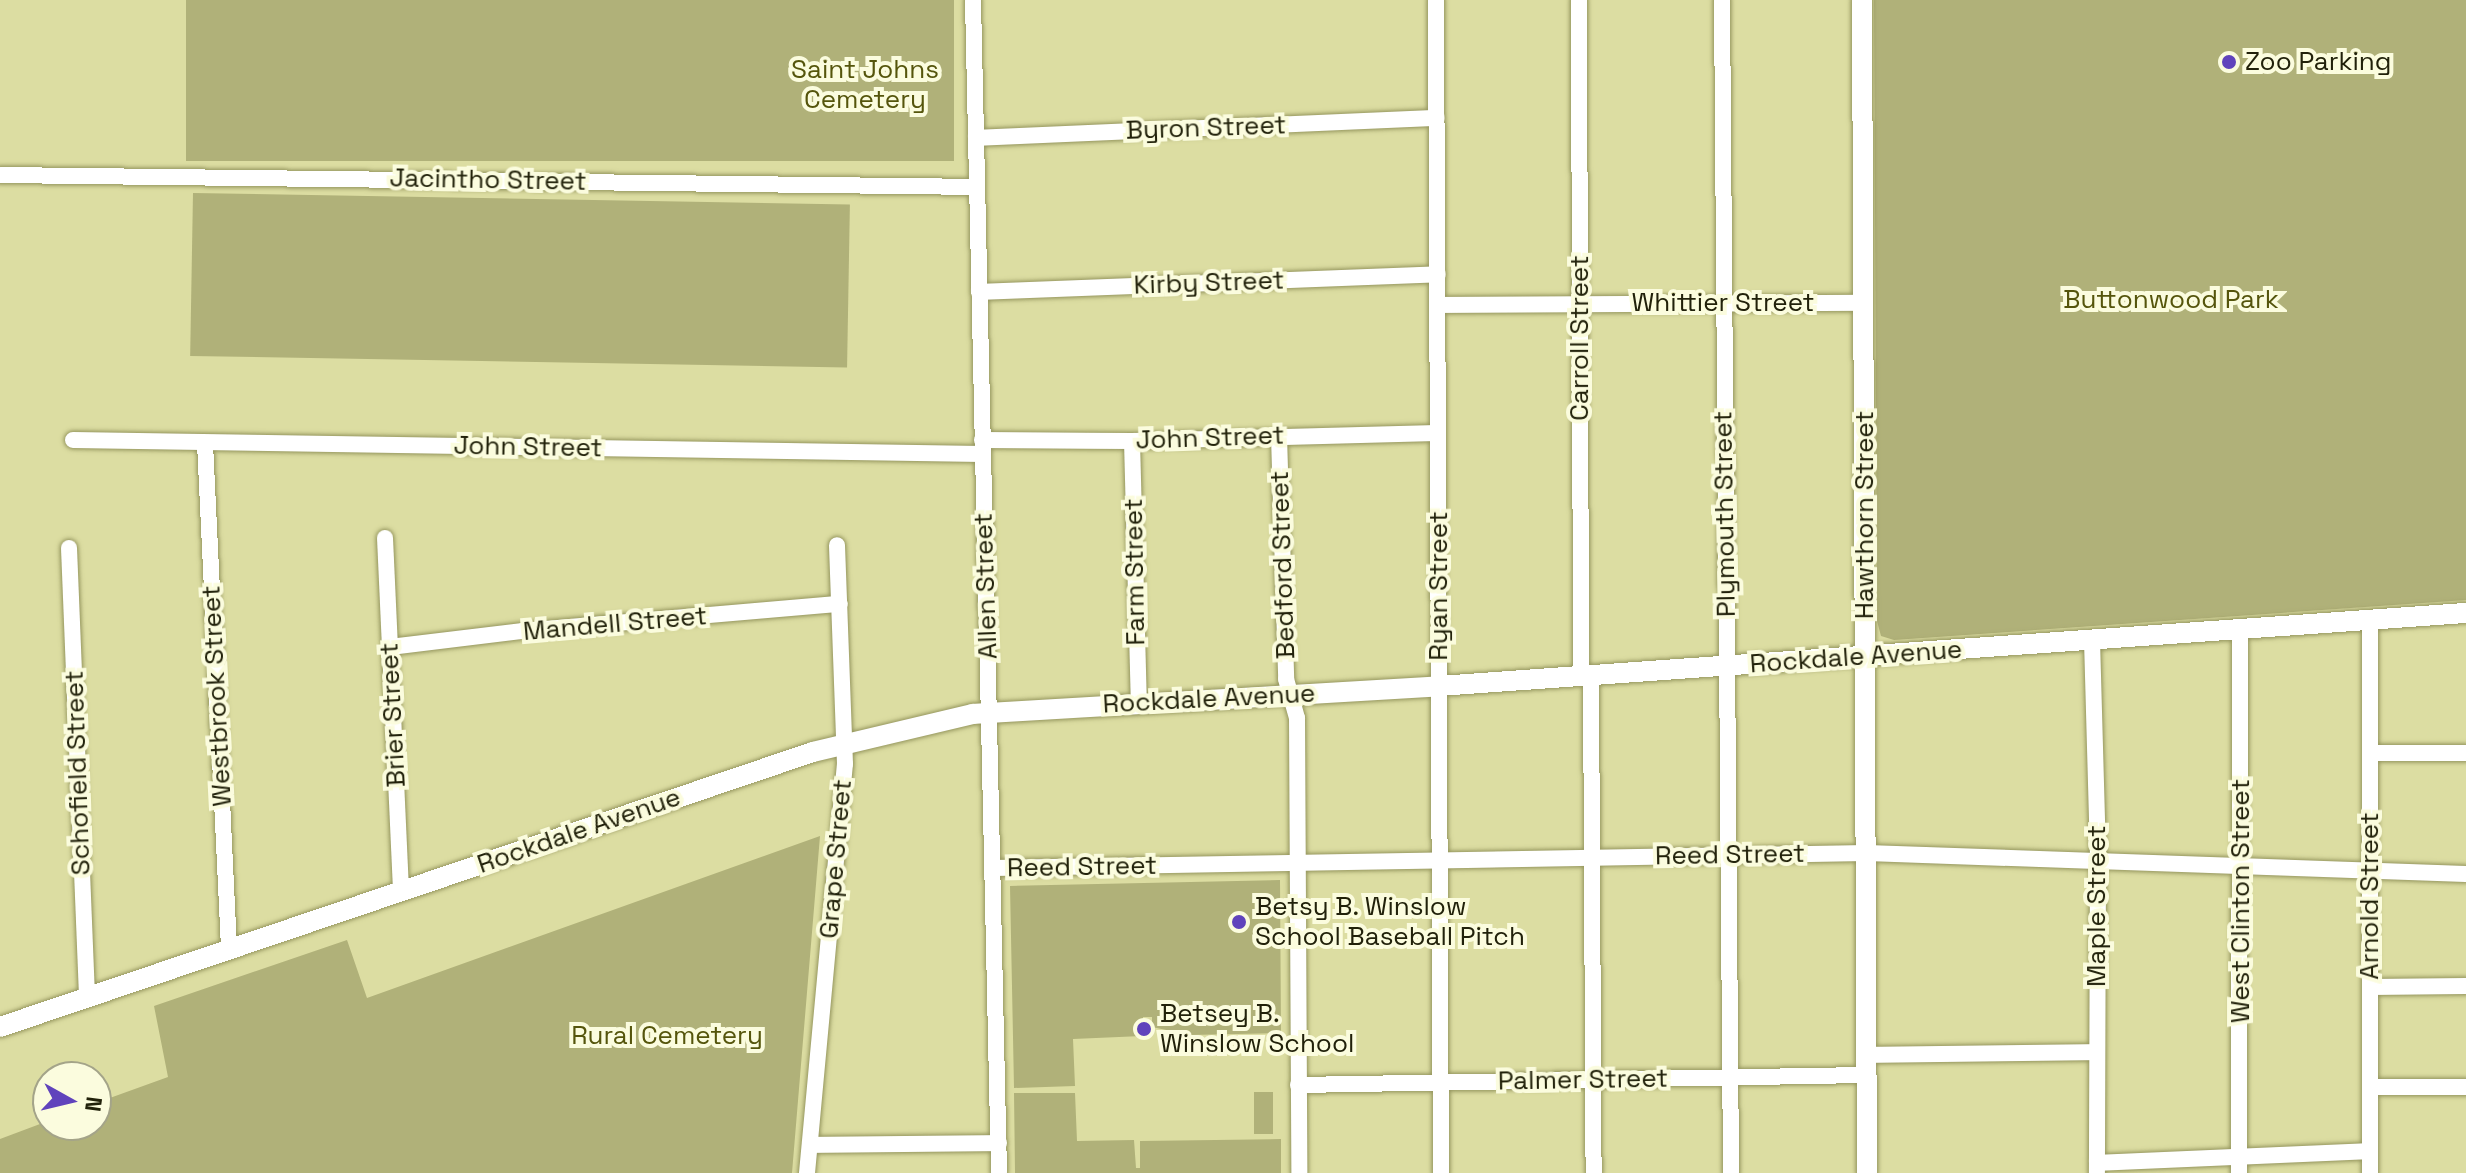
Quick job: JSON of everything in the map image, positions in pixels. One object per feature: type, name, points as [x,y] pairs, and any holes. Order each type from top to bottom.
[{"type":"main road","name":"Hawthorn Street","points":[[1862,0],[1867,1173]]},
{"type":"main road","name":"Rockdale Avenue","points":[[0,1027],[844,743],[990,711],[1439,686],[2466,613]]},
{"type":"street","name":"Allen Street","points":[[973,0],[999,1173]]},
{"type":"street","name":"Ryan Street","points":[[1436,0],[1441,1173]]},
{"type":"street","name":"Carroll Street","points":[[1579,0],[1579,304],[1592,858],[1594,1173]]},
{"type":"street","name":"Plymouth Street","points":[[1722,0],[1731,1173]]},
{"type":"street","name":"Byron Street","points":[[976,138],[1437,118]]},
{"type":"street","name":"Jacintho Street","points":[[0,175],[977,187]]},
{"type":"street","name":"Kirby Street","points":[[979,292],[1438,274]]},
{"type":"street","name":"Whittier Street","points":[[1438,305],[1863,303]]},
{"type":"street","name":"John Street","points":[[73,440],[982,447],[1438,433]]},
{"type":"street","name":"Bedford Street","points":[[1279,436],[1286,679],[1297,718],[1299,1173]]},
{"type":"street","name":"Farm Street","points":[[1132,441],[1139,703]]},
{"type":"street","name":"Westbrook Street","points":[[205,443],[229,949]]},
{"type":"street","name":"Brier Street","points":[[385,538],[401,891]]},
{"type":"street","name":"Grape Street","points":[[807,1173],[844,743],[837,545]]},
{"type":"street","name":"Schofield Street","points":[[69,548],[87,998]]},
{"type":"street","name":"Mandell Street","points":[[390,647],[523,631],[840,604]]},
{"type":"street","name":"Arnold Street","points":[[2370,619],[2370,1173]]},
{"type":"street","name":"West Clinton Street","points":[[2239,1165],[2242,866],[2240,629]]},
{"type":"street","name":"Maple Street","points":[[2092,640],[2098,861],[2097,1168]]},
{"type":"street","points":[[2370,753],[2466,753]]},
{"type":"street","name":"Reed Street","points":[[993,868],[1867,853],[2466,874]]},
{"type":"street","points":[[2370,987],[2466,986]]},
{"type":"street","name":"Palmer Street","points":[[1298,1085],[1730,1078],[1867,1065],[2097,1052]]},
{"type":"street","points":[[2370,1087],[2466,1087]]},
{"type":"street","points":[[810,1145],[999,1143]]},
{"type":"street","points":[[2097,1168],[2239,1165],[2370,1151]]},
{"type":"green space","name":"Saint Johns Cemetery","points":[[186,0],[954,0],[954,161],[186,161]]},
{"type":"green space","name":"Buttonwood Park","points":[[1874,0],[2466,0],[2466,600],[1894,640],[1881,636],[1877,621]]},
{"type":"green space","points":[[193,193],[850,204],[847,367],[190,356]]},
{"type":"green space","name":"Rural Cemetery","points":[[820,836],[792,1173],[0,1173],[0,1139],[32,1127],[32,1141],[112,1141],[112,1097],[168,1077],[154,1006],[347,940],[367,998]]},
{"type":"green space","points":[[1280,880],[1281,1033],[1190,1035],[1152,1027],[1152,1017],[1143,1017],[1142,1036],[1073,1039],[1075,1086],[1014,1088],[1010,886]]},
{"type":"green space","points":[[1254,1092],[1273,1092],[1273,1134],[1254,1134]]},
{"type":"green space","points":[[1014,1093],[1075,1093],[1077,1141],[1134,1140],[1136,1168],[1140,1168],[1140,1141],[1281,1139],[1281,1173],[1015,1173]]},
{"type":"place","name":"Zoo Parking","points":[[2229,62]]},
{"type":"place","name":"Betsy B. Winslow School Baseball Pitch","points":[[1239,922]]},
{"type":"place","name":"Betsey B. Winslow School","points":[[1144,1029]]}]
